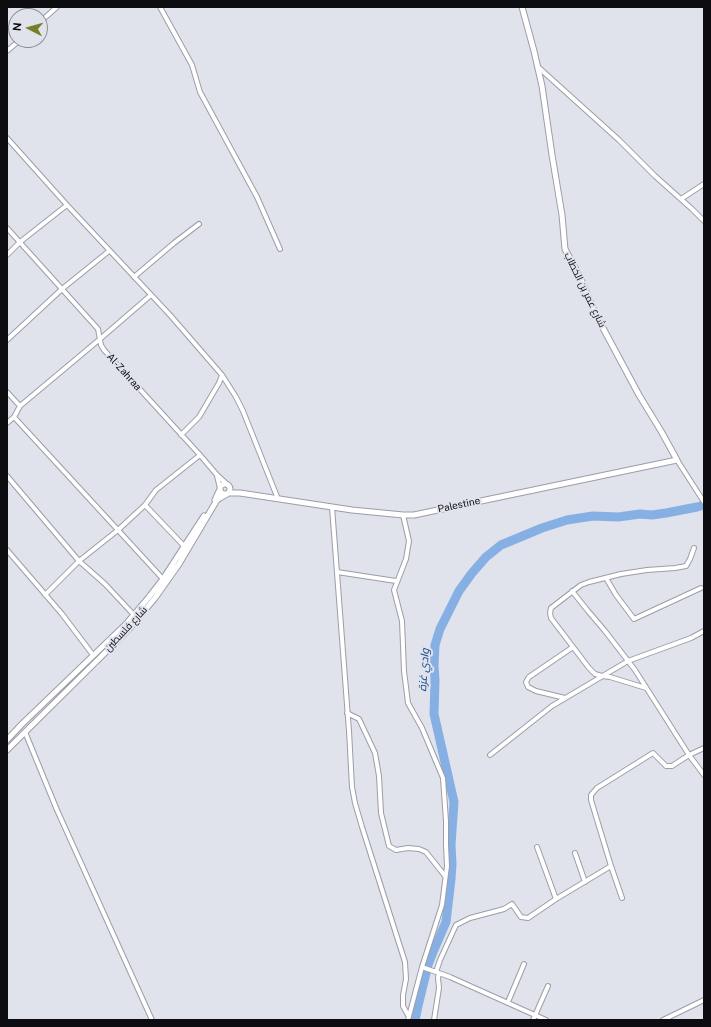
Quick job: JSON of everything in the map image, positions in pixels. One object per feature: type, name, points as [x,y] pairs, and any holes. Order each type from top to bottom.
[{"type":"street","points":[[48,15],[57,7]]},
{"type":"street","points":[[160,7],[192,65],[200,92],[257,198],[280,249]]},
{"type":"street","name":"شارع عمر بن الخطاب","points":[[522,7],[542,86],[562,216],[565,249],[580,277],[596,315],[639,395],[661,431],[676,460],[704,502]]},
{"type":"street","points":[[537,66],[619,140],[655,176],[692,208],[704,221]]},
{"type":"street","points":[[7,138],[222,375],[243,411],[278,499]]},
{"type":"street","points":[[681,199],[704,184]]},
{"type":"street","points":[[7,255],[20,242],[67,205]]},
{"type":"street","points":[[134,277],[199,224]]},
{"type":"street","name":"Al-Zahraa","points":[[7,228],[98,329],[101,345],[104,350],[228,486]]},
{"type":"street","points":[[7,340],[62,289],[109,251]]},
{"type":"street","points":[[7,423],[14,417],[20,406],[151,295]]},
{"type":"street","points":[[181,436],[199,417],[219,383],[222,375]]},
{"type":"street","points":[[7,392],[20,406]]},
{"type":"street","points":[[14,417],[163,579]]},
{"type":"street","points":[[45,595],[80,561],[118,530],[145,505],[156,490],[200,456]]},
{"type":"street","name":"Palestine","points":[[227,494],[240,493],[332,507],[414,515],[676,460]]},
{"type":"street","name":"Al-Zahraa","points":[[217,475],[220,488]]},
{"type":"street","points":[[7,476],[80,561],[134,615]]},
{"type":"street","points":[[7,740],[134,615],[163,579],[215,500],[220,488],[223,484],[228,486],[230,490],[227,494],[222,493],[220,488]]},
{"type":"street","name":"Palestine","points":[[228,486],[240,493]]},
{"type":"street","name":"شارع فلسطين","points":[[7,750],[130,628],[155,598],[179,564],[217,500],[227,494]]},
{"type":"street","points":[[145,505],[184,546]]},
{"type":"street","points":[[332,507],[352,786],[362,827],[405,962],[406,979],[403,995],[403,1006],[408,1019]]},
{"type":"street","points":[[404,515],[409,541],[406,559],[394,590],[402,621],[404,671],[408,703],[422,728],[443,778],[447,866],[442,905],[408,1019]]},
{"type":"street","points":[[646,688],[595,674],[588,668],[551,618],[551,608],[572,591],[589,582],[621,574],[686,566],[694,548]]},
{"type":"street","points":[[7,550],[62,614],[93,655]]},
{"type":"street","points":[[337,572],[396,581]]},
{"type":"street","points":[[606,578],[616,595],[634,619],[701,588]]},
{"type":"street","points":[[572,591],[628,661],[689,755],[704,775]]},
{"type":"street","points":[[490,755],[552,706],[628,661],[704,632]]},
{"type":"street","points":[[565,698],[536,691],[528,687],[526,682],[529,677],[573,647]]},
{"type":"street","points":[[347,712],[359,719],[375,753],[379,776],[381,813],[389,846],[396,850],[408,848],[419,849],[426,852],[445,876]]},
{"type":"street","points":[[25,732],[57,810],[152,1020]]},
{"type":"street","points":[[622,898],[596,817],[591,795],[597,788],[653,752],[666,766],[672,766],[689,755],[704,748]]},
{"type":"street","points":[[537,847],[556,899]]},
{"type":"street","points":[[575,853],[585,882]]},
{"type":"street","points":[[434,1020],[439,988],[437,972],[440,960],[456,925],[470,918],[504,910],[512,904],[521,917],[528,918],[556,899],[611,866]]},
{"type":"street","points":[[508,1002],[524,964]]},
{"type":"street","points":[[423,968],[430,969],[546,1020]]},
{"type":"street","points":[[533,1020],[548,986]]},
{"type":"street","points":[[663,1020],[704,1000]]},
{"type":"waterway","name":"وادي غزة","points":[[415,1020],[428,965],[446,922],[451,879],[451,845],[454,802],[434,714],[434,666],[435,645],[440,629],[459,591],[486,557],[501,545],[542,528],[567,520],[593,516],[618,517],[640,514],[652,515],[704,505]]}]
